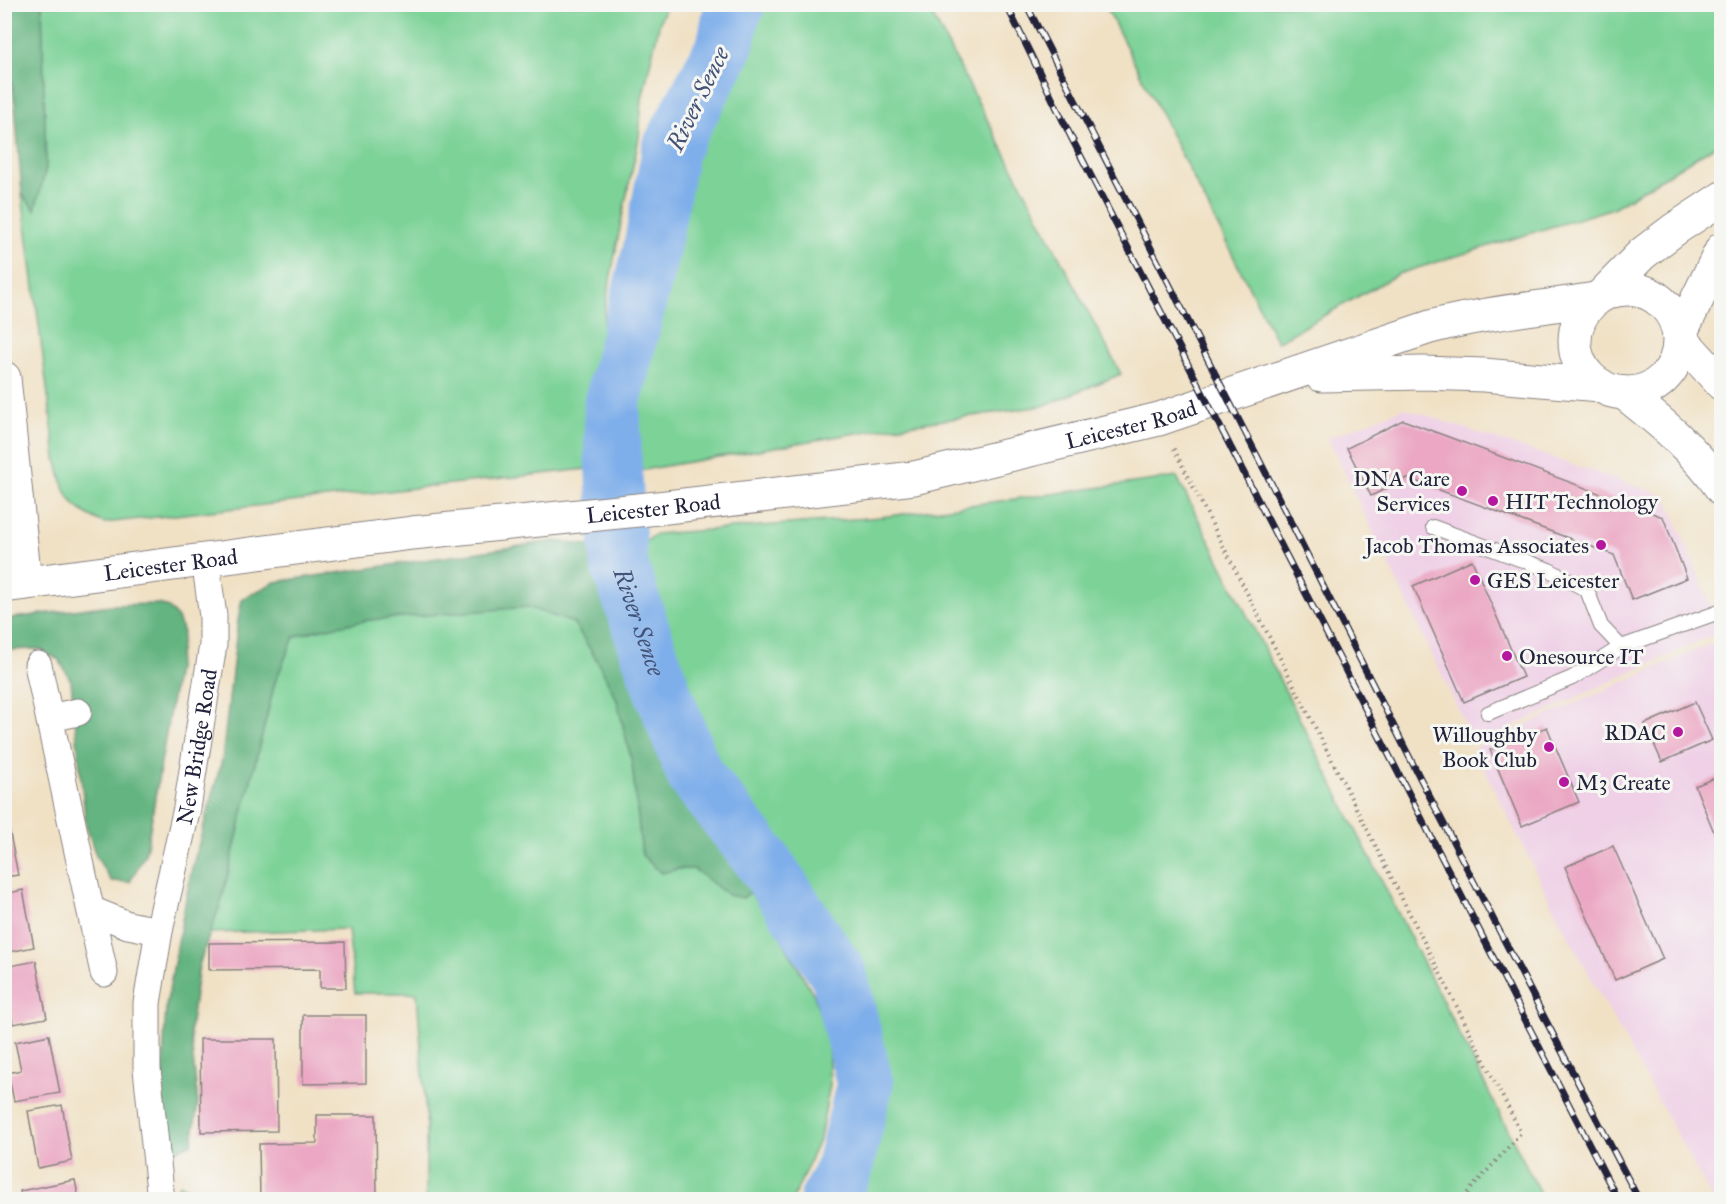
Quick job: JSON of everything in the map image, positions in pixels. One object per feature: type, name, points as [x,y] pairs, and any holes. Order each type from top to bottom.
[{"type":"main road","points":[[1722,198],[1675,228],[1642,254],[1584,312],[1577,327],[1575,344],[1578,360],[1587,374],[1676,434],[1697,456],[1722,489]]},
{"type":"main road","points":[[1612,389],[1641,391],[1658,384],[1670,372],[1678,356],[1680,336],[1722,249]]},
{"type":"main road","points":[[1599,297],[1619,289],[1636,288],[1651,294],[1665,304],[1675,318],[1680,336],[1722,384]]},
{"type":"main road","name":"Leicester Road","points":[[15,585],[412,533],[587,516],[914,478],[1158,419],[1430,327],[1463,319],[1599,297]]},
{"type":"main road","name":"Leicester Road","points":[[1292,375],[1423,373],[1484,375],[1612,389]]},
{"type":"main road","points":[[4,378],[15,585]]},
{"type":"street","name":"New Bridge Road","points":[[161,1200],[147,1068],[147,1003],[159,931],[187,808],[213,645],[213,616],[205,559]]},
{"type":"street","points":[[38,665],[104,973]]},
{"type":"street","points":[[50,718],[78,712]]},
{"type":"street","points":[[91,909],[128,925],[159,931]]},
{"type":"lane","points":[[1433,527],[1549,570],[1587,590],[1601,626],[1621,647]]},
{"type":"lane","points":[[1488,714],[1572,678],[1621,647],[1722,611]]},
{"type":"path","points":[[1158,419],[1521,1133],[1461,1200]]},
{"type":"shaded area","points":[[1404,408],[1666,496],[1721,631],[1475,744],[1328,438]]},
{"type":"shaded area","points":[[1721,639],[1721,1199],[1712,1199],[1560,921],[1474,748]]},
{"type":"green space","points":[[750,4],[927,5],[1121,374],[1043,406],[880,429],[643,470],[630,463],[623,426],[642,373],[690,98],[713,48],[729,32]]},
{"type":"green space","points":[[4,5],[42,5],[46,168],[35,210],[22,194],[15,105],[5,37]]},
{"type":"green space","points":[[42,5],[667,5],[660,21],[642,99],[639,138],[605,308],[586,469],[104,523],[75,505],[62,482],[56,458],[22,194],[35,209],[46,168]]},
{"type":"green space","points":[[1105,5],[1721,5],[1721,142],[1613,208],[1398,274],[1277,342]]},
{"type":"green space","points":[[1177,477],[1543,1199],[841,1199],[863,1140],[871,1067],[852,972],[801,892],[699,766],[625,559],[655,534],[881,517]]},
{"type":"green space","points":[[554,541],[595,546],[614,608],[663,741],[750,892],[743,898],[728,895],[694,869],[678,869],[661,873],[642,855],[632,763],[617,700],[598,662],[574,623],[527,607],[369,620],[316,630],[294,637],[275,682],[221,902],[199,965],[190,1030],[198,1103],[192,1143],[175,1151],[165,1141],[162,1084],[166,1006],[191,872],[222,760],[242,599],[275,582]]},
{"type":"green space","points":[[160,604],[169,608],[178,618],[183,633],[146,852],[130,882],[111,881],[96,856],[86,825],[71,681],[59,660],[39,649],[5,650],[5,619],[111,605]]},
{"type":"green space","points":[[527,607],[574,623],[598,662],[617,700],[632,763],[642,855],[661,873],[678,869],[694,869],[743,898],[750,892],[773,924],[814,995],[828,1041],[830,1085],[820,1138],[793,1199],[426,1199],[426,1117],[417,993],[355,993],[348,929],[210,933],[221,902],[275,682],[294,637],[321,629],[379,619]]},
{"type":"green space","points":[[179,1184],[201,1192],[204,1199],[175,1199]]},
{"type":"building","points":[[1403,420],[1663,517],[1687,578],[1632,600],[1614,555],[1407,478],[1371,496],[1347,448]]},
{"type":"building","points":[[1472,560],[1523,677],[1464,702],[1413,586]]},
{"type":"building","name":"RDAC","points":[[1695,702],[1712,740],[1662,762],[1645,724]]},
{"type":"building","points":[[1547,727],[1579,802],[1522,826],[1490,750]]},
{"type":"building","points":[[1722,775],[1722,849],[1721,849],[1695,786]]},
{"type":"building","points":[[7,818],[18,875],[4,877],[4,819]]},
{"type":"building","points":[[1613,846],[1663,959],[1615,980],[1565,867]]},
{"type":"building","points":[[23,890],[34,947],[4,953],[4,894]]},
{"type":"building","points":[[345,942],[346,988],[320,988],[320,969],[209,970],[209,943]]},
{"type":"building","points":[[36,961],[47,1018],[13,1024],[8,995],[4,996],[4,967]]},
{"type":"building","points":[[303,1015],[366,1015],[366,1083],[303,1084]]},
{"type":"building","points":[[49,1035],[60,1093],[14,1101],[8,1073],[21,1070],[15,1042]]},
{"type":"building","points":[[200,1039],[276,1039],[277,1131],[201,1132]]},
{"type":"building","points":[[62,1105],[72,1161],[38,1168],[28,1111]]},
{"type":"building","points":[[317,1115],[376,1115],[377,1200],[260,1200],[259,1144],[317,1143]]},
{"type":"building","points":[[75,1180],[79,1200],[22,1200],[20,1191]]},
{"type":"waterway","name":"River Sence","points":[[737,4],[731,15],[725,46],[671,147],[651,251],[612,404],[619,564],[662,690],[695,775],[761,858],[839,975],[865,1084],[844,1169],[828,1200]]},
{"type":"railway","points":[[1006,4],[1071,137],[1618,1200]]},
{"type":"railway","points":[[1026,4],[1420,778],[1639,1200]]},
{"type":"place","name":"DNA Care Services","points":[[1462,491]]},
{"type":"place","name":"HIT Technology","points":[[1493,501]]},
{"type":"place","name":"Jacob Thomas Associates","points":[[1601,545]]},
{"type":"place","name":"GES Leicester","points":[[1475,580]]},
{"type":"place","name":"Onesource IT","points":[[1507,656]]},
{"type":"place","name":"RDAC","points":[[1678,732]]},
{"type":"place","name":"Willoughby Book Club","points":[[1549,747]]},
{"type":"place","name":"M3 Create","points":[[1564,782]]}]
